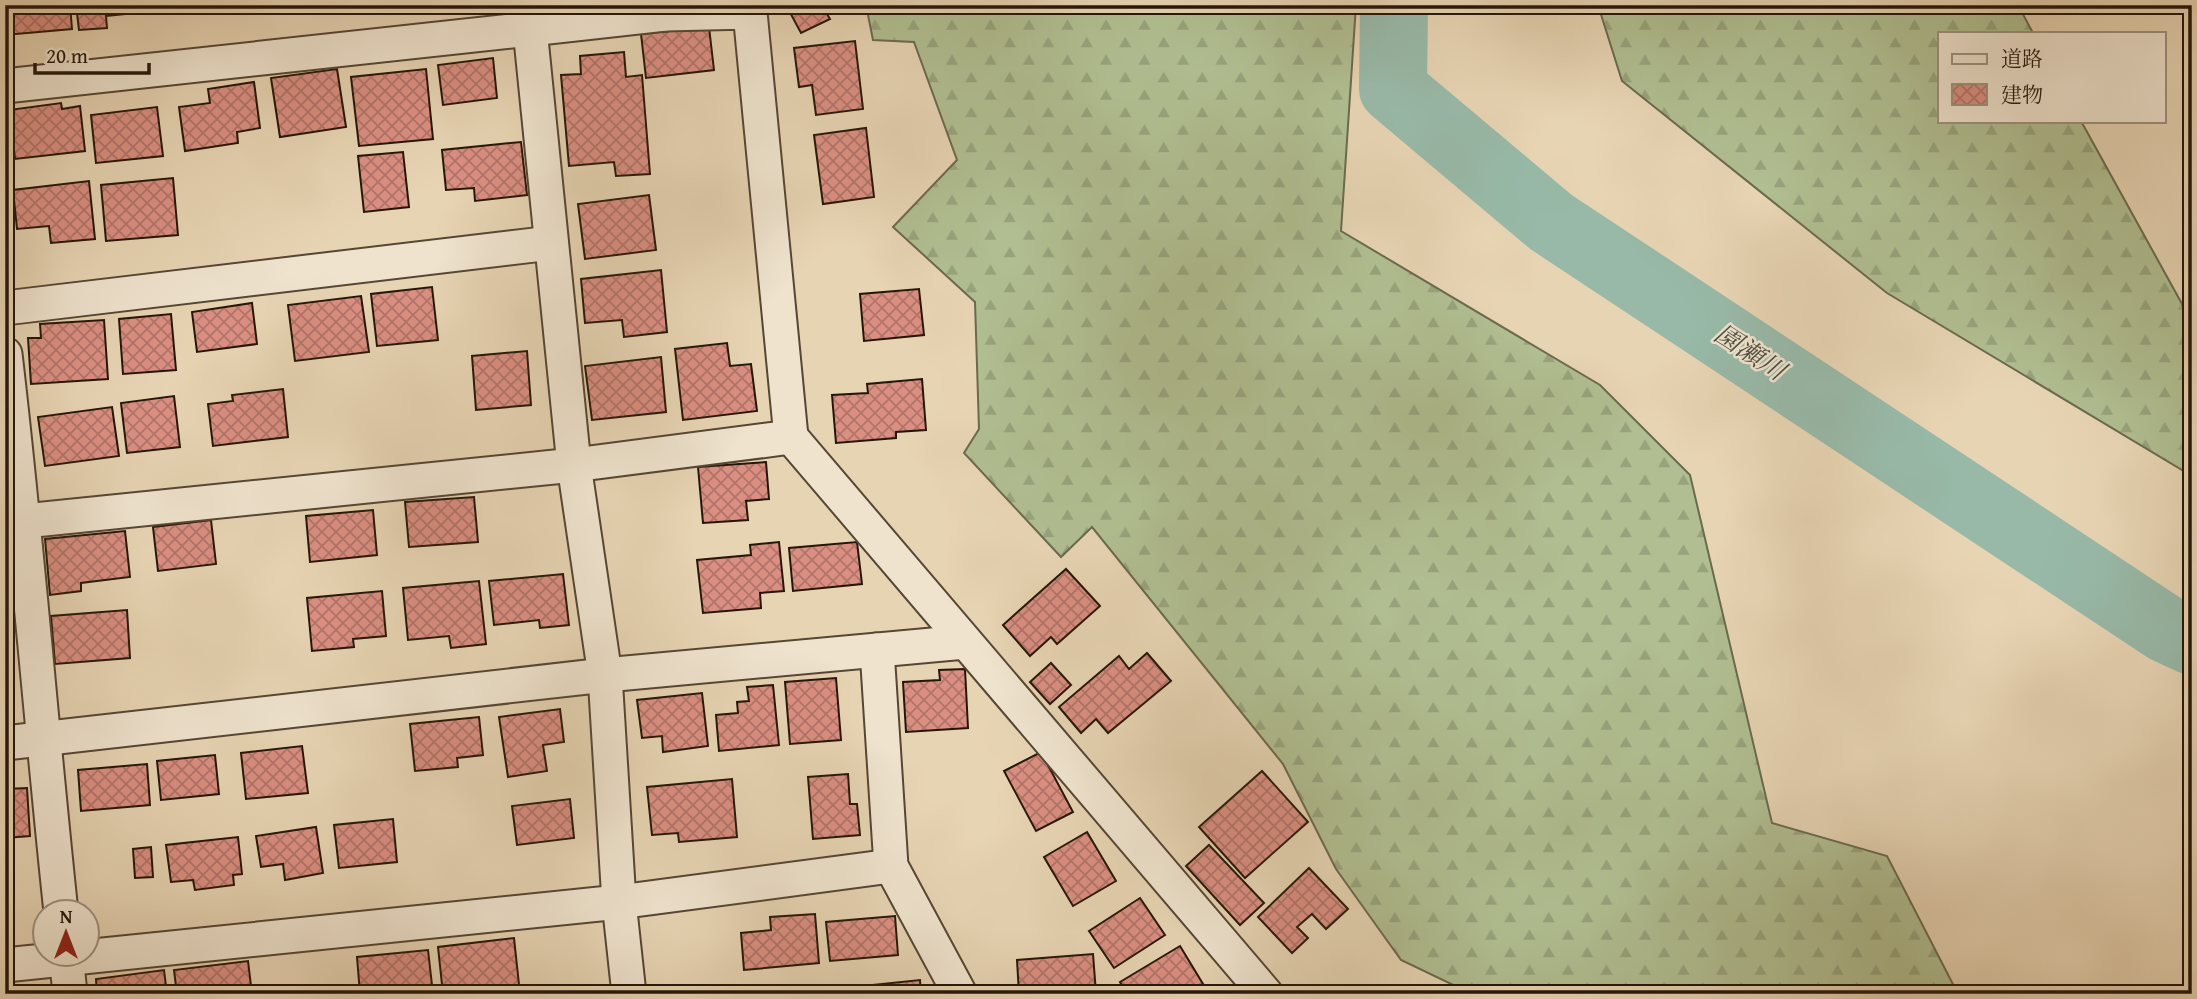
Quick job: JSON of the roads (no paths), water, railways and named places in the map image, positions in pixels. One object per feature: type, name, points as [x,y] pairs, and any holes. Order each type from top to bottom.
[{"type":"street","points":[[5,86],[530,29],[664,9],[750,12],[791,438],[1266,994]]},
{"type":"street","points":[[530,29],[574,465],[605,675],[618,902],[629,994]]},
{"type":"street","points":[[5,308],[551,243]]},
{"type":"street","points":[[5,354],[15,522],[43,740],[60,898]]},
{"type":"street","points":[[15,522],[574,465],[791,438]]},
{"type":"street","points":[[5,743],[605,675],[965,642]]},
{"type":"street","points":[[877,650],[891,866],[960,994]]},
{"type":"street","points":[[102,952],[618,902],[891,866]]},
{"type":"street","points":[[5,965],[32,961]]},
{"type":"street","points":[[67,968],[70,994]]},
{"type":"waterway","name":"園瀬川","points":[[1394,5],[1393,89],[1551,222],[2166,629],[2192,641]]}]
